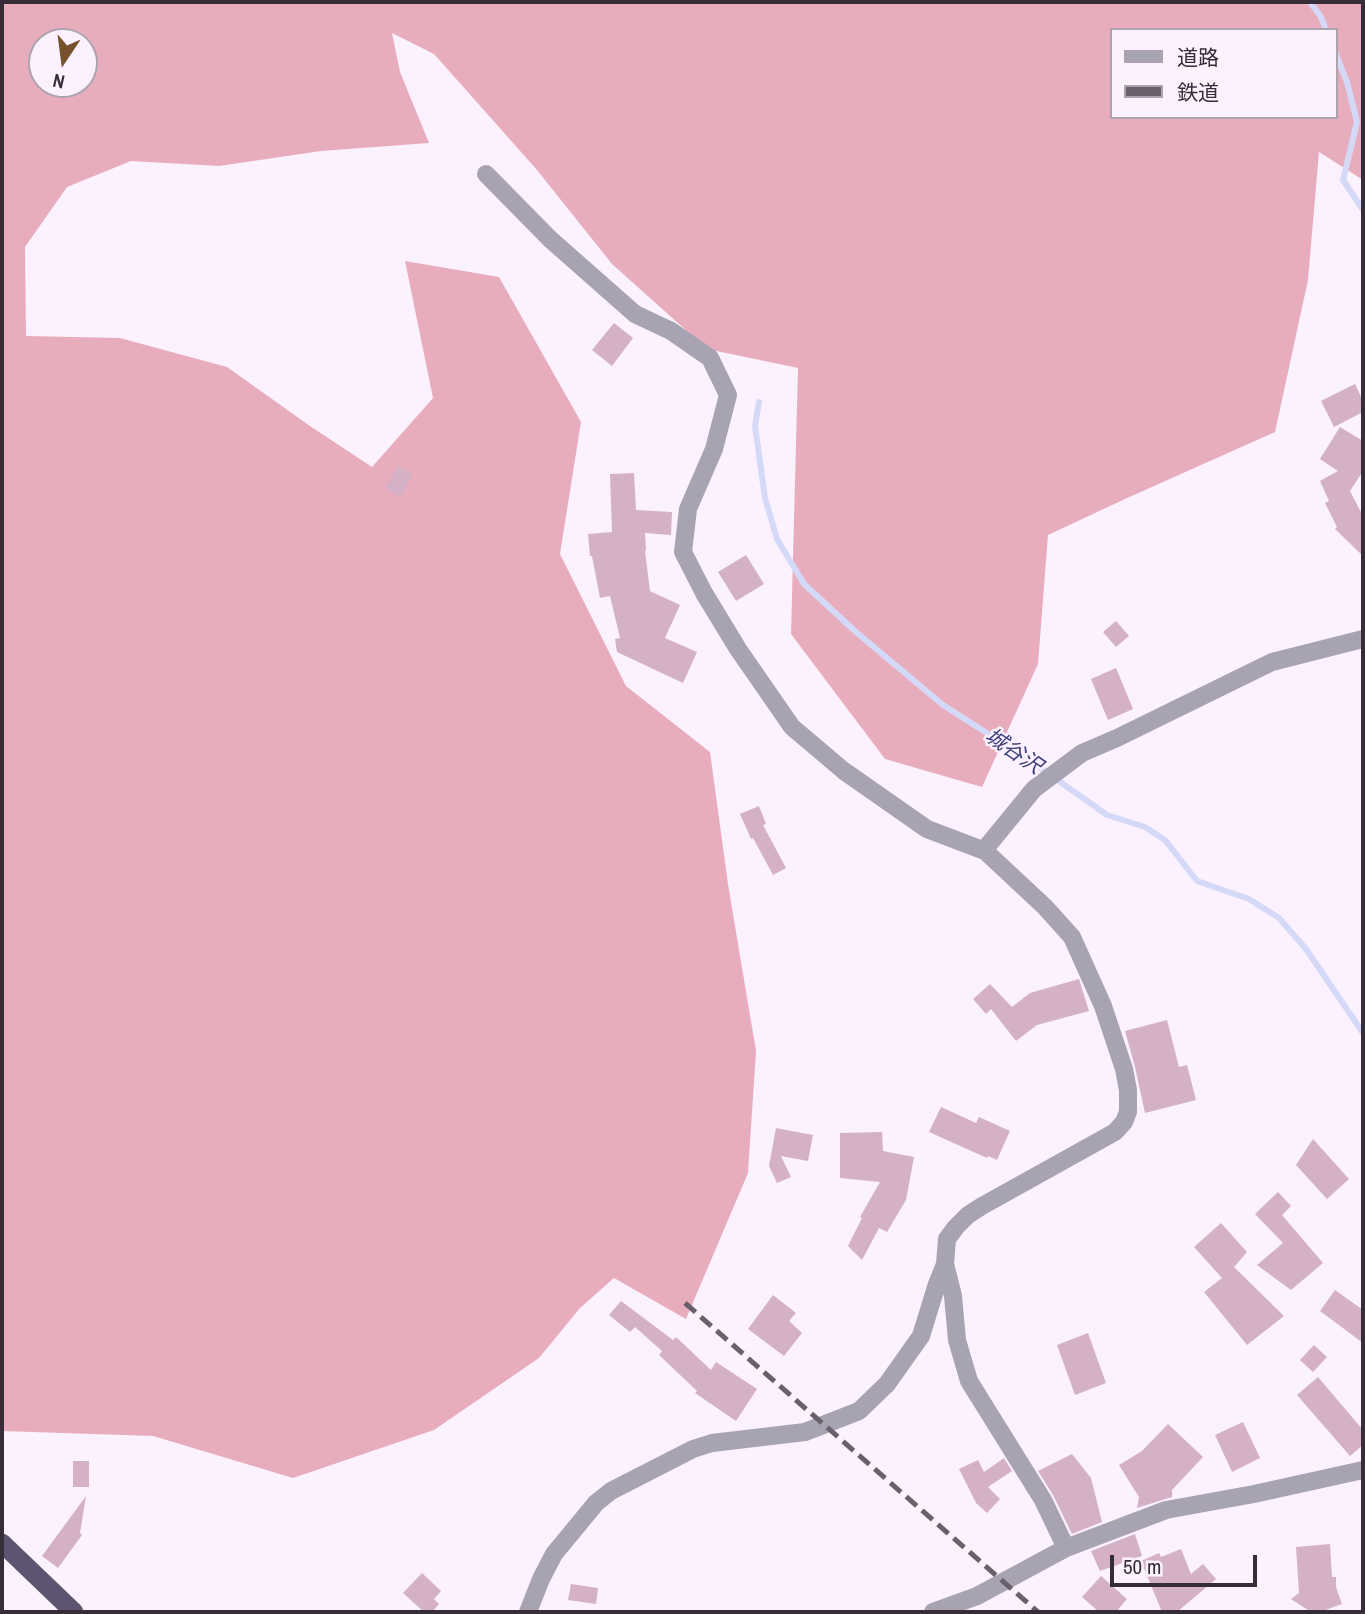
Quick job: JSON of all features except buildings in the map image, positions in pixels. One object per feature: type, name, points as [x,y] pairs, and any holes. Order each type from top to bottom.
[{"type":"highway","points":[[2,1543],[74,1612]]},
{"type":"street","points":[[486,174],[550,239],[635,314],[671,331],[710,358],[727,395],[714,449],[688,509],[683,552],[704,593],[738,649],[792,727],[844,771],[928,829],[987,848],[1072,937],[1103,1006],[1128,1090],[1128,1112],[1115,1132],[968,1215],[947,1239],[945,1264],[921,1336],[887,1384],[859,1411],[805,1432],[712,1443],[693,1449],[611,1491],[596,1503],[554,1554],[528,1612]]},
{"type":"street","points":[[987,848],[1034,789],[1082,753],[1272,662],[1363,639]]},
{"type":"street","points":[[945,1264],[953,1296],[957,1340],[969,1381],[1044,1500],[1066,1548]]},
{"type":"street","points":[[933,1612],[977,1596],[1066,1548],[1166,1510],[1290,1487],[1363,1470]]},
{"type":"shaded area","points":[[2,2],[1363,2],[1363,180],[1319,152],[1308,280],[1275,432],[1048,535],[1038,664],[982,787],[885,759],[791,634],[798,368],[707,349],[612,264],[537,170],[434,54],[392,33],[400,72],[429,143],[321,151],[219,166],[131,161],[67,187],[25,247],[26,336],[120,338],[227,367],[372,467],[433,398],[405,261],[499,277],[581,422],[560,554],[626,686],[710,752],[728,884],[756,1051],[748,1173],[686,1319],[614,1278],[580,1308],[539,1358],[434,1430],[293,1478],[153,1436],[2,1431]]},
{"type":"waterway","points":[[1310,2],[1325,28]]},
{"type":"waterway","points":[[1337,57],[1347,82],[1357,122],[1343,180],[1363,210]]},
{"type":"waterway","name":"城谷沢","points":[[759,402],[755,426],[765,498],[777,539],[804,584],[943,705],[1032,762],[1107,815],[1145,827],[1165,840],[1197,881],[1249,899],[1279,918],[1306,949],[1363,1033]]},
{"type":"railway","points":[[685,1303],[1038,1612]]}]
